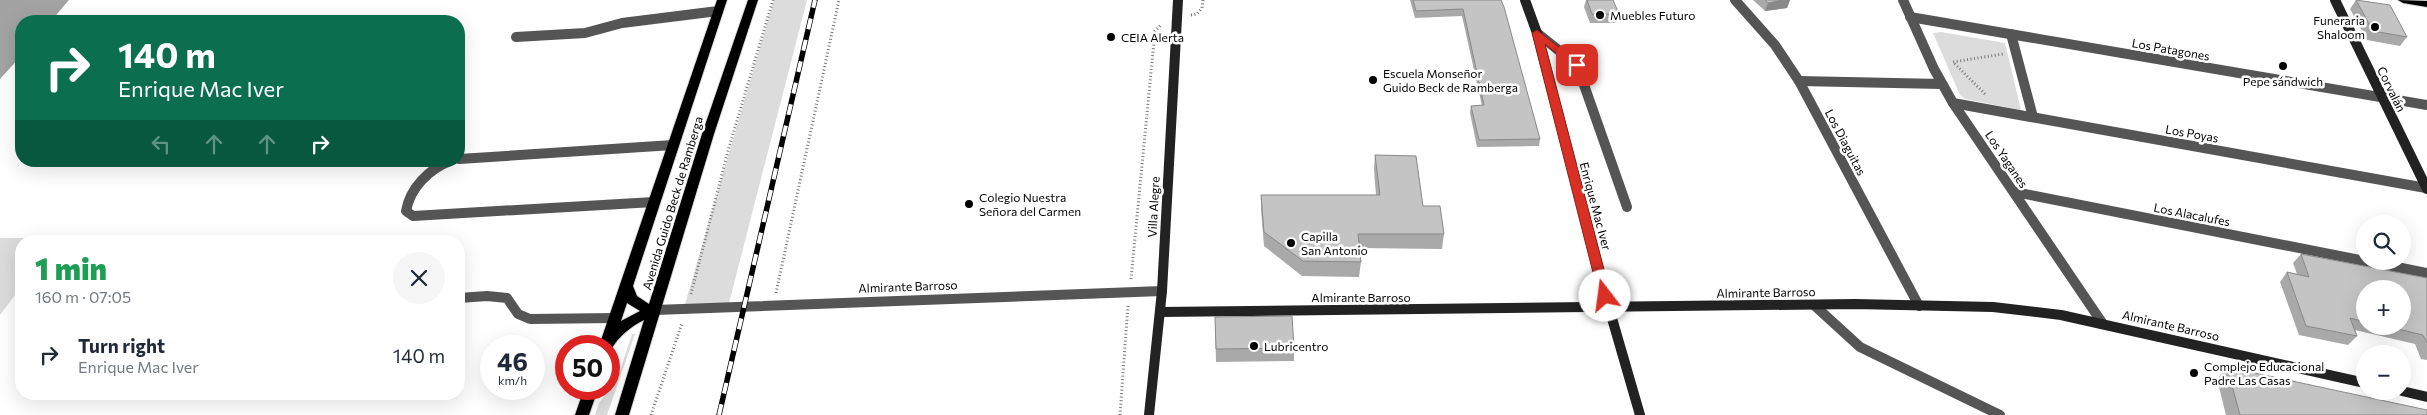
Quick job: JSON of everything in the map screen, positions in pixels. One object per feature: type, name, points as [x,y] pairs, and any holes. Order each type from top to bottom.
[{"type":"main road","name":"Avenida Guido Beck de Ramberga","points":[[622,415],[714,116],[753,0]]},
{"type":"main road","points":[[2403,0],[2427,4]]},
{"type":"main road","name":"Avenida Guido Beck de Ramberga","points":[[610,335],[720,6]]},
{"type":"main road","points":[[626,286],[627,293],[636,303],[655,310]]},
{"type":"main road","points":[[615,335],[630,321],[655,310]]},
{"type":"main road","points":[[582,415],[587,400]]},
{"type":"street","name":"Villa Alegre","points":[[1150,415],[1162,291],[1178,0]]},
{"type":"street","name":"Enrique Mac Iver","points":[[1525,0],[1537,33],[1609,308],[1640,415]]},
{"type":"street","name":"Los Diaguitas","points":[[1735,0],[1775,45],[1799,81],[1919,306]]},
{"type":"street","name":"Los Yaganes","points":[[1903,0],[1942,84],[2104,324]]},
{"type":"street","name":"Corvalán","points":[[2335,0],[2427,188]]},
{"type":"street","points":[[516,37],[585,33],[604,26],[720,6]]},
{"type":"street","name":"Los Patagones","points":[[1910,17],[2427,105]]},
{"type":"street","name":"Enrique Mac Iver","points":[[1537,33],[1577,65],[1627,207]]},
{"type":"street","points":[[2011,34],[2033,117]]},
{"type":"street","points":[[1799,81],[1942,84]]},
{"type":"street","name":"Los Poyas","points":[[1954,103],[2427,188]]},
{"type":"street","points":[[465,159],[673,146]]},
{"type":"street","points":[[438,167],[428,172],[406,203],[406,211],[414,216],[654,202]]},
{"type":"street","name":"Los Alacalufes","points":[[2015,192],[2356,259]]},
{"type":"street","name":"Los Alacalufes","points":[[2411,270],[2427,273]]},
{"type":"street","name":"Almirante Barroso","points":[[655,310],[773,304],[1162,291]]},
{"type":"street","points":[[465,298],[487,296],[507,298],[518,314],[530,319],[615,318]]},
{"type":"street","name":"Almirante Barroso","points":[[1160,312],[1814,305],[2017,309],[2104,324],[2356,381]]},
{"type":"street","points":[[1814,305],[1860,347],[2000,415]]},
{"type":"street","points":[[2411,393],[2427,397]]},
{"type":"path","points":[[651,415],[688,308],[728,151],[772,0]]},
{"type":"path","points":[[773,304],[839,0]]},
{"type":"path","points":[[1120,415],[1129,292],[1155,31],[1164,22],[1176,20]]},
{"type":"path","points":[[2004,112],[1953,62],[2016,53]]},
{"type":"shaded area","points":[[0,0],[69,0],[56,15],[15,15],[15,63],[0,79]]},
{"type":"shaded area","points":[[774,0],[807,0],[729,303],[685,304]]},
{"type":"shaded area","points":[[1941,32],[2005,43],[2021,110],[1965,99],[1960,95],[1933,33]]},
{"type":"shaded area","points":[[0,238],[15,238],[15,295],[0,315]]},
{"type":"shaded area","points":[[632,334],[635,334],[620,377],[620,371]]},
{"type":"shaded area","points":[[601,400],[612,400],[607,415],[595,415]]},
{"type":"building","points":[[1413,0],[1501,0],[1540,139],[1479,140],[1471,106],[1484,105],[1463,9],[1416,11]]},
{"type":"building","points":[[1587,0],[1613,0],[1619,14],[1592,14]]},
{"type":"building","points":[[1765,0],[1783,0],[1768,3]]},
{"type":"building","points":[[2356,0],[2390,5],[2407,37],[2373,31]]},
{"type":"building","points":[[1375,155],[1416,156],[1423,206],[1440,206],[1444,234],[1358,234],[1361,262],[1303,261],[1264,232],[1261,195],[1380,195]]},
{"type":"building","points":[[2301,254],[2356,264],[2356,270],[2385,270],[2427,278],[2427,343],[2423,335],[2411,332],[2411,280],[2356,280],[2356,320],[2350,318],[2357,336],[2306,326],[2287,272],[2309,277]]},
{"type":"building","points":[[1292,316],[1294,348],[1216,349],[1215,317]]},
{"type":"building","points":[[2227,367],[2356,395],[2356,400],[2380,400],[2427,410],[2427,415],[2240,415]]},
{"type":"railway","points":[[719,415],[815,0]]},
{"type":"place","name":"Muebles Futuro","points":[[1600,15]]},
{"type":"place","name":"Funeraria Shaloom","points":[[2375,27]]},
{"type":"place","name":"CEIA Alerta","points":[[1111,37]]},
{"type":"place","name":"Pepe sándwich","points":[[2283,66]]},
{"type":"place","name":"Escuela Monseñor Guido Beck de Ramberga","points":[[1373,80]]},
{"type":"place","name":"Colegio Nuestra Señora del Carmen","points":[[969,204]]},
{"type":"place","name":"Capilla San Antonio","points":[[1291,243]]},
{"type":"place","name":"Lubricentro","points":[[1254,346]]},
{"type":"place","name":"Complejo Educacional Padre Las Casas","points":[[2194,373]]},
{"type":"route","points":[[1577,65],[1537,33],[1605,296]]}]
